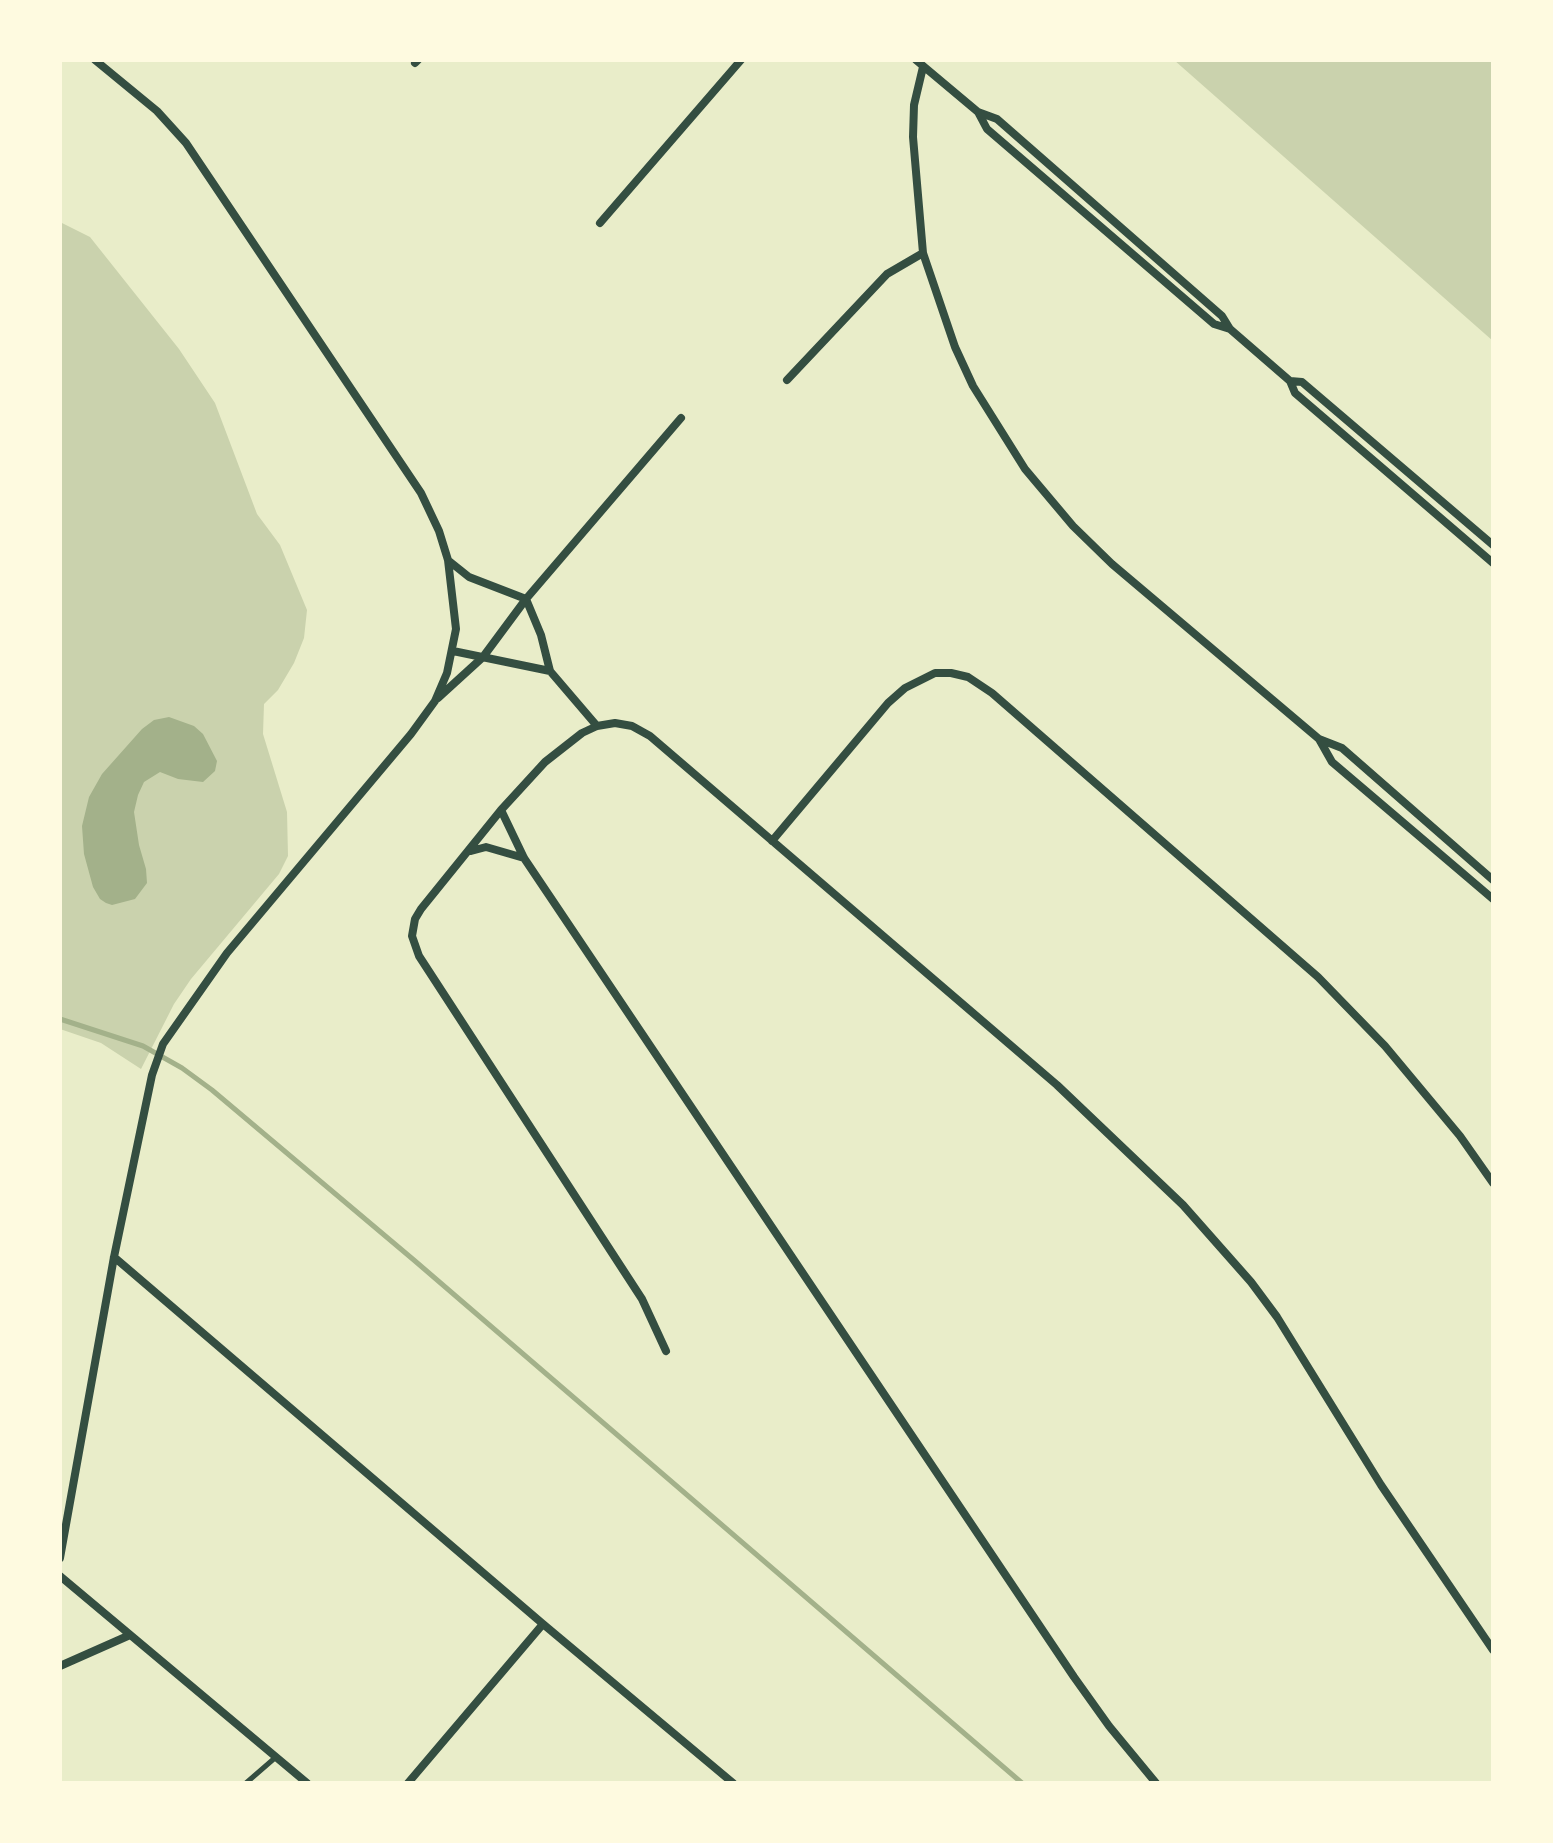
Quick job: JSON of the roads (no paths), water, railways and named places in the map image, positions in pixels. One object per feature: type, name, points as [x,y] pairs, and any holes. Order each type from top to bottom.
[{"type":"street","points":[[95,60],[157,111],[204,168],[421,493],[439,531],[448,560],[455,610],[453,651],[435,701]]},
{"type":"street","points":[[600,223],[741,60]]},
{"type":"street","points":[[916,60],[978,112],[997,119],[1222,316],[1230,329],[1290,381],[1295,393],[1493,563]]},
{"type":"street","points":[[923,67],[914,105],[913,137],[923,253],[955,347],[973,386],[1025,469],[1053,505],[1112,564],[1319,739],[1342,748],[1493,880]]},
{"type":"street","points":[[978,112],[987,129],[1214,324],[1230,329]]},
{"type":"street","points":[[1070,200],[1078,191]]},
{"type":"street","points":[[787,380],[887,274],[923,253]]},
{"type":"street","points":[[1290,381],[1302,382],[1493,545]]},
{"type":"street","points":[[60,1558],[114,1257],[152,1075],[163,1044],[227,953],[411,734],[435,701],[483,657],[526,599],[681,418]]},
{"type":"street","points":[[1391,476],[1399,465]]},
{"type":"street","points":[[448,560],[469,577],[526,599],[541,635],[550,671],[597,726]]},
{"type":"street","points":[[453,651],[550,671]]},
{"type":"street","points":[[772,841],[888,703],[905,688],[935,673],[968,677],[992,693],[1318,977],[1405,1069],[1460,1136],[1493,1183]]},
{"type":"street","points":[[666,1351],[642,1299],[413,943],[412,928],[421,909],[501,810],[568,741],[597,726],[615,723],[632,726],[650,736],[1057,1085],[1147,1168],[1211,1235],[1277,1317],[1381,1485],[1493,1650]]},
{"type":"street","points":[[1319,739],[1332,762],[1493,899]]},
{"type":"street","points":[[501,810],[524,858],[1074,1677],[1156,1783]]},
{"type":"street","points":[[1404,823],[1413,811]]},
{"type":"street","points":[[470,851],[486,847],[524,858]]},
{"type":"street","points":[[114,1257],[733,1783]]},
{"type":"street","points":[[60,1576],[307,1783]]},
{"type":"street","points":[[408,1783],[543,1624]]},
{"type":"street","points":[[60,1666],[130,1635]]},
{"type":"street","points":[[60,1657],[74,1660]]},
{"type":"lane","points":[[246,1783],[276,1757]]},
{"type":"waterway","points":[[60,1019],[143,1046],[182,1068],[212,1090],[1022,1783]]}]
